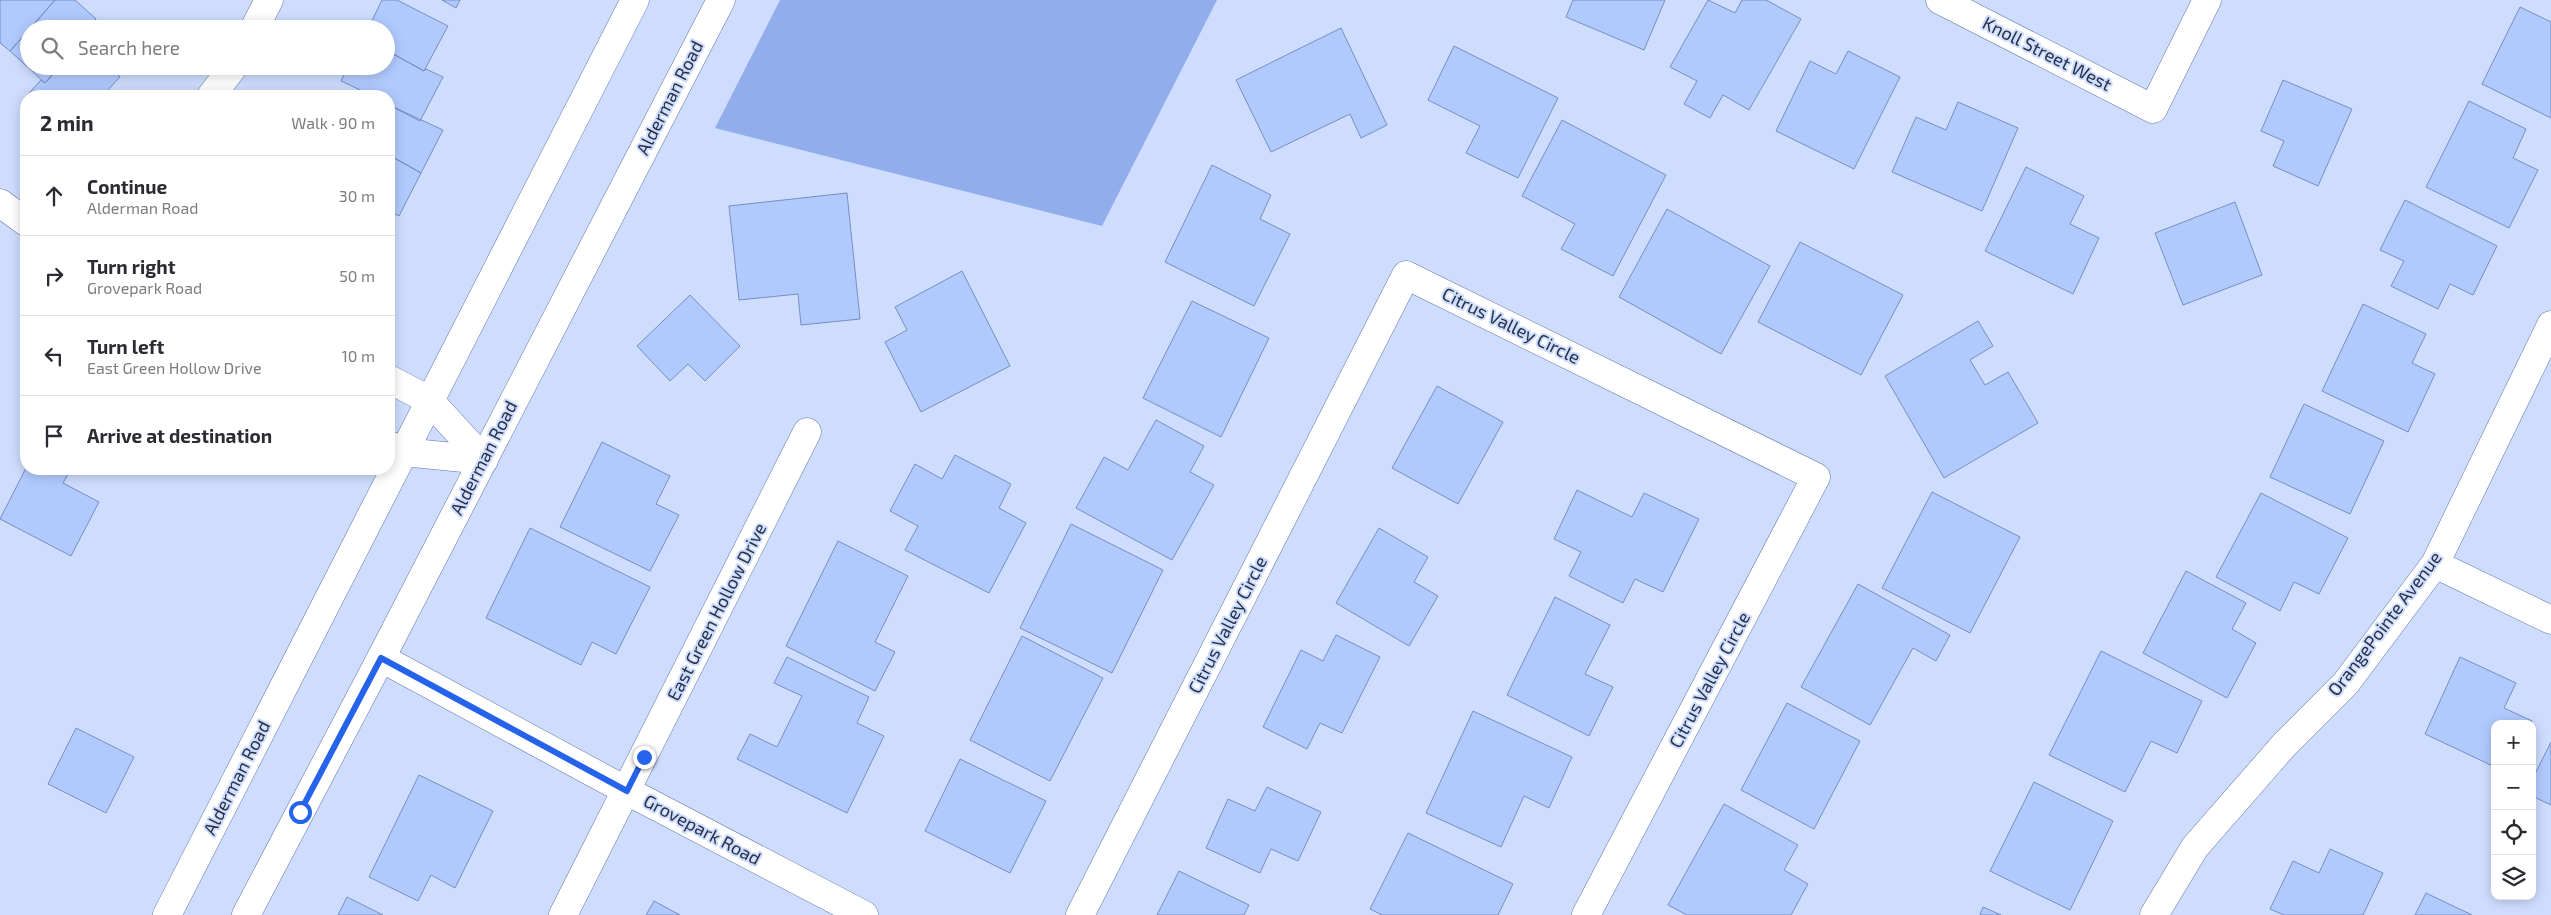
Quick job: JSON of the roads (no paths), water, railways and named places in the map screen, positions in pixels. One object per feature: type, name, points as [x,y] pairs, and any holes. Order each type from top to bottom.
[{"type":"street","points":[[259,20],[269,0]]},
{"type":"street","name":"Alderman Road","points":[[396,449],[429,400],[635,0]]},
{"type":"street","name":"Alderman Road","points":[[246,915],[484,460],[721,0]]},
{"type":"street","name":"Knoll Street West","points":[[1940,0],[2154,109],[2207,0]]},
{"type":"street","points":[[216,90],[227,75]]},
{"type":"street","points":[[0,203],[20,218]]},
{"type":"street","name":"Citrus Valley Circle","points":[[1080,915],[1406,274],[1816,477],[1586,915]]},
{"type":"street","name":"OrangePointe Avenue","points":[[2154,915],[2195,847],[2285,744],[2346,683],[2435,564],[2551,325]]},
{"type":"street","points":[[395,383],[429,400],[484,460]]},
{"type":"street","name":"East Green Hollow Drive","points":[[562,915],[627,791],[807,432]]},
{"type":"street","points":[[396,449],[484,460]]},
{"type":"street","name":"Alderman Road","points":[[167,915],[383,475]]},
{"type":"street","points":[[2435,564],[2551,620]]},
{"type":"street","name":"Grovepark Road","points":[[381,658],[627,791],[864,915]]}]
